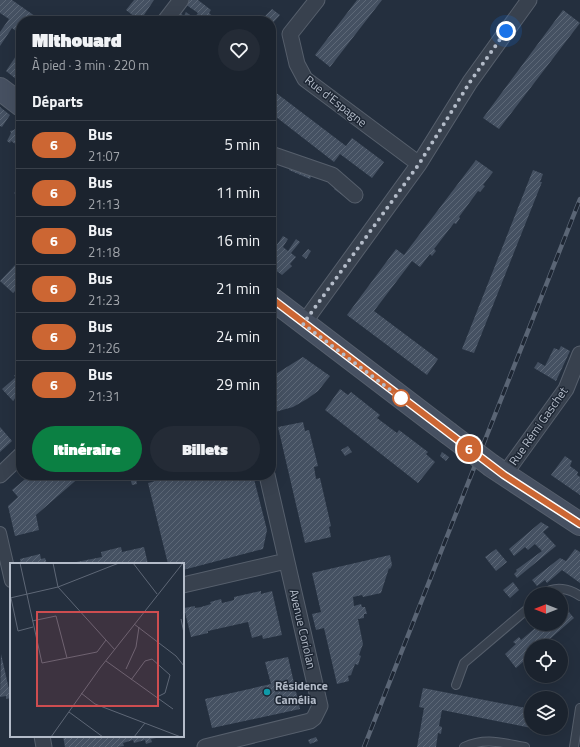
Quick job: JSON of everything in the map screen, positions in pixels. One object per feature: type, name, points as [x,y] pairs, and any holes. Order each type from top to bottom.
[{"type":"main road","points":[[0,89],[16,101]]},
{"type":"main road","points":[[276,302],[303,324],[498,470],[580,524]]},
{"type":"street","points":[[169,16],[181,0]]},
{"type":"street","name":"Rue d'Espagne","points":[[316,0],[290,34],[297,64],[305,79],[419,164]]},
{"type":"street","points":[[303,324],[419,164],[470,82],[526,2]]},
{"type":"street","points":[[276,156],[332,175],[355,195]]},
{"type":"street","name":"Rue Rémi Gaschet","points":[[498,470],[566,389],[580,354]]},
{"type":"street","points":[[0,475],[16,460]]},
{"type":"street","name":"Avenue Coriolan","points":[[205,747],[303,724],[314,718],[319,710],[320,702],[268,480]]},
{"type":"street","points":[[0,533],[10,577]]},
{"type":"street","points":[[184,585],[286,561]]},
{"type":"street","points":[[42,737],[44,747]]},
{"type":"lane","points":[[568,590],[573,591],[580,596]]},
{"type":"lane","points":[[456,685],[464,663],[524,612]]},
{"type":"lane","points":[[574,747],[580,708]]},
{"type":"lane","points":[[464,747],[475,742],[488,740],[525,747]]},
{"type":"building","points":[[0,0],[12,0],[35,16],[16,16],[16,31],[12,28],[0,46],[0,32],[9,19],[0,13]]},
{"type":"building","points":[[134,0],[154,0],[143,16],[134,16],[126,10]]},
{"type":"building","points":[[188,0],[198,0],[211,10],[209,13],[212,16],[196,16],[198,13],[185,4]]},
{"type":"building","points":[[357,0],[382,0],[330,67],[315,55]]},
{"type":"building","points":[[272,9],[280,15],[276,19],[276,16],[265,16]]},
{"type":"building","points":[[563,10],[580,23],[499,129],[483,118]]},
{"type":"building","points":[[179,12],[184,16],[176,16]]},
{"type":"building","points":[[186,12],[191,16],[184,16]]},
{"type":"building","points":[[16,56],[16,79],[6,71]]},
{"type":"building","points":[[276,93],[346,146],[352,138],[384,162],[372,178],[340,154],[334,162],[276,117]]},
{"type":"building","points":[[0,107],[10,115],[2,127],[0,126]]},
{"type":"building","points":[[16,128],[16,144],[11,141],[10,143],[7,141],[11,133],[10,131]]},
{"type":"building","points":[[476,160],[493,172],[483,185],[485,186],[480,192],[478,191],[459,217],[460,218],[456,224],[454,223],[434,249],[436,251],[432,256],[430,254],[420,267],[412,261],[374,311],[438,359],[427,375],[347,315],[396,249],[404,255]]},
{"type":"building","points":[[291,164],[313,171],[310,179],[289,170]]},
{"type":"building","points":[[533,170],[543,174],[540,182],[542,182],[474,353],[462,349]]},
{"type":"building","points":[[338,184],[354,195],[349,200],[334,189]]},
{"type":"building","points":[[283,236],[288,239],[283,247],[288,251],[296,239],[300,242],[291,253],[296,257],[290,264],[292,266],[282,275],[276,270],[276,246]]},
{"type":"building","points":[[308,249],[311,251],[306,259],[302,256]]},
{"type":"building","points":[[16,264],[16,290],[13,293],[0,281]]},
{"type":"building","points":[[561,346],[570,351],[556,381],[534,368],[538,362],[545,366],[554,348],[559,350]]},
{"type":"building","points":[[303,357],[330,376],[318,391],[307,399],[293,407],[276,412],[276,374]]},
{"type":"building","points":[[16,377],[16,397],[13,401],[2,389]]},
{"type":"building","points":[[340,389],[348,395],[351,392],[380,415],[377,418],[397,433],[399,430],[428,452],[426,454],[435,462],[418,483],[325,410]]},
{"type":"building","points":[[303,422],[305,431],[309,430],[318,466],[314,467],[316,479],[320,478],[331,526],[329,527],[331,537],[305,543],[278,427]]},
{"type":"building","points":[[0,427],[12,441],[0,452]]},
{"type":"building","points":[[348,446],[352,452],[345,456],[341,450]]},
{"type":"building","points":[[442,452],[449,457],[446,461],[440,456]]},
{"type":"building","points":[[565,456],[572,461],[570,466],[578,472],[577,475],[580,477],[580,495],[551,475]]},
{"type":"building","points":[[24,480],[76,480],[36,515],[39,530],[15,536],[8,506],[18,497],[12,490]]},
{"type":"building","points":[[131,480],[136,480],[137,484],[132,485]]},
{"type":"building","points":[[159,480],[254,480],[267,530],[263,549],[184,570],[184,563],[168,563],[148,483]]},
{"type":"building","points":[[541,522],[549,527],[543,532],[556,546],[517,578],[514,574],[517,571],[516,570],[542,551],[535,544],[528,550],[525,547],[514,556],[509,549]]},
{"type":"building","points":[[121,547],[122,552],[144,547],[148,563],[71,563],[102,557],[101,552]]},
{"type":"building","points":[[496,549],[507,562],[496,571],[485,557]]},
{"type":"building","points":[[575,549],[580,552],[580,583],[562,570],[547,583],[545,580],[537,586],[532,580],[560,558],[566,561]]},
{"type":"building","points":[[40,554],[41,559],[45,558],[47,563],[21,563],[20,559]]},
{"type":"building","points":[[390,555],[392,565],[390,569],[389,568],[381,593],[363,597],[362,595],[353,597],[354,606],[361,604],[362,607],[365,607],[367,614],[364,614],[364,618],[358,619],[363,644],[359,655],[361,656],[358,665],[355,664],[351,675],[348,676],[349,681],[337,684],[324,628],[316,630],[312,614],[321,612],[312,573]]},
{"type":"building","points":[[513,582],[519,590],[510,598],[503,590]]},
{"type":"building","points":[[261,591],[261,594],[272,591],[282,635],[263,639],[262,635],[252,638],[248,622],[208,631],[208,633],[191,637],[184,608],[195,606],[195,608],[201,607],[211,604],[210,602],[221,599],[222,603],[234,600],[234,597]]},
{"type":"building","points":[[568,611],[574,618],[568,623]]},
{"type":"building","points":[[532,631],[559,631],[550,639],[524,639],[524,661],[516,668],[505,654],[516,644],[513,642],[519,637],[521,640]]},
{"type":"building","points":[[1,654],[10,698],[6,699],[6,696],[0,697]]},
{"type":"building","name":"Résidence Camélia","points":[[288,657],[300,709],[212,728],[205,699],[271,684],[265,662]]},
{"type":"building","points":[[423,688],[524,708],[524,727],[442,710],[439,726],[442,727],[441,734],[438,733],[436,747],[417,747],[424,708],[419,707]]},
{"type":"building","points":[[63,737],[161,737],[151,739],[152,742],[146,744],[145,740],[134,743],[133,740],[123,743],[124,746],[117,747],[65,747]]},
{"type":"building","points":[[316,737],[318,741],[310,744],[308,740]]},
{"type":"railway","points":[[364,747],[580,199]]},
{"type":"bus line","name":"6","points":[[276,302],[346,357],[504,475],[580,524]]},
{"type":"place","name":"Résidence Camélia","points":[[267,692]]},
{"type":"route","points":[[401,398],[303,324],[430,149],[470,82],[506,31]]}]
